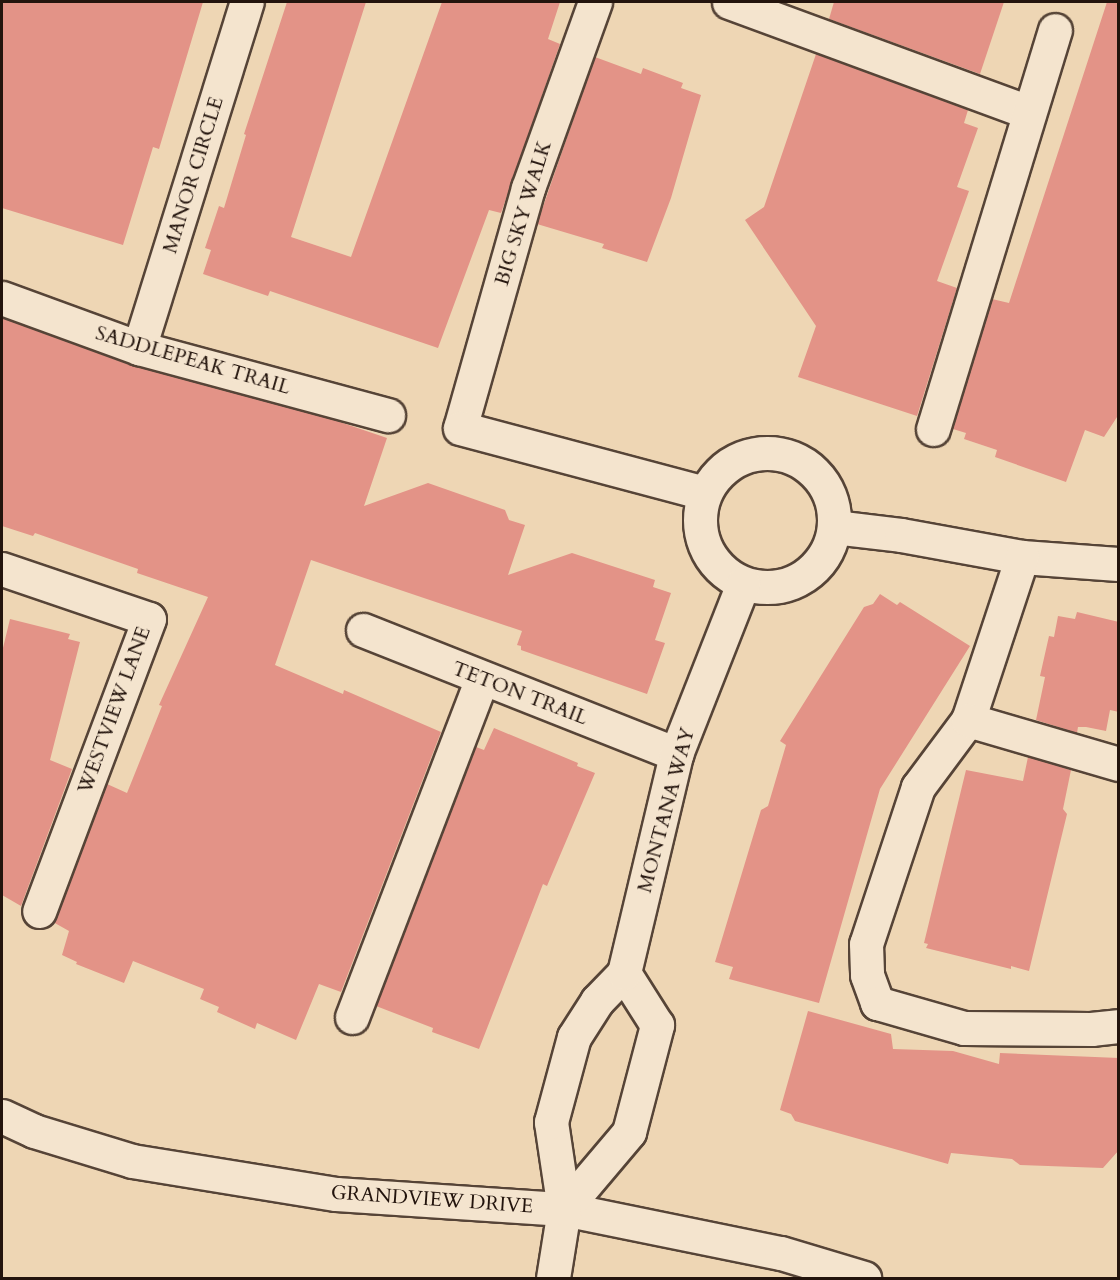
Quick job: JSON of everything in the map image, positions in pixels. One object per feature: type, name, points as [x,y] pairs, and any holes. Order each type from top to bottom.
[{"type":"street","name":"MANOR CIRCLE","points":[[139,348],[247,2]]},
{"type":"street","name":"BIG SKY WALK","points":[[595,2],[528,188],[460,428],[704,493]]},
{"type":"street","points":[[729,2],[1028,112]]},
{"type":"street","points":[[933,429],[1028,112],[1055,30]]},
{"type":"street","name":"SADDLEPEAK TRAIL","points":[[2,298],[139,348],[388,415]]},
{"type":"street","points":[[773,452],[794,457],[812,469],[825,485],[833,506],[834,527],[829,547],[818,564],[802,577],[784,585],[763,587],[743,584],[725,573],[710,557],[701,537],[699,515],[704,493],[716,475],[732,461],[752,453],[773,452]]},
{"type":"street","points":[[834,527],[901,535],[1022,556],[1119,564]]},
{"type":"street","points":[[1022,556],[968,720],[918,787],[866,944],[867,975],[877,1003],[964,1028],[1091,1029],[1119,1026]]},
{"type":"street","name":"WESTVIEW LANE","points":[[2,569],[149,619],[39,911]]},
{"type":"street","name":"MONTANA WAY","points":[[624,974],[676,754],[743,584]]},
{"type":"street","name":"TETON TRAIL","points":[[363,630],[676,754]]},
{"type":"street","points":[[352,1017],[482,678]]},
{"type":"street","points":[[968,720],[1119,764]]},
{"type":"street","points":[[553,1278],[564,1209],[551,1122],[574,1037],[597,1002],[624,974],[657,1024],[629,1132],[564,1209]]},
{"type":"street","name":"GRANDVIEW DRIVE","points":[[2,1116],[34,1131],[132,1161],[336,1194],[564,1209],[781,1253],[864,1278]]},
{"type":"building","points":[[2,2],[203,2],[159,149],[153,147],[123,245],[2,208]]},
{"type":"building","points":[[287,2],[366,2],[291,237],[351,257],[442,2],[560,2],[548,39],[560,44],[501,213],[489,210],[438,348],[270,291],[268,296],[203,274],[211,250],[205,248],[219,206],[224,208],[246,135],[244,134]]},
{"type":"building","points":[[834,2],[1004,2],[980,74],[829,19]]},
{"type":"building","points":[[1107,2],[1119,2],[1119,414],[1104,437],[1085,430],[1066,482],[995,457],[997,450],[964,439],[966,433],[953,429],[992,299],[1009,303]]},
{"type":"building","points":[[816,54],[968,110],[964,123],[978,128],[957,187],[969,191],[937,281],[957,288],[917,416],[798,377],[816,326],[745,220],[764,207]]},
{"type":"building","points":[[595,57],[641,74],[643,68],[683,83],[681,88],[701,95],[671,198],[647,262],[602,248],[604,244],[537,224]]},
{"type":"building","points":[[2,318],[133,366],[331,419],[387,438],[364,506],[428,483],[505,510],[509,520],[525,525],[508,575],[572,553],[655,580],[653,587],[671,593],[655,640],[665,643],[647,694],[521,650],[521,646],[517,645],[522,631],[311,560],[275,665],[343,694],[344,690],[441,732],[341,992],[319,984],[296,1040],[257,1023],[255,1029],[217,1012],[219,1007],[200,999],[204,989],[133,961],[124,983],[76,964],[77,962],[62,955],[69,931],[53,922],[107,784],[127,793],[162,706],[159,705],[208,597],[137,573],[138,569],[35,533],[33,536],[2,526]]},
{"type":"building","points":[[880,594],[897,605],[900,602],[970,646],[880,789],[819,1003],[729,979],[733,967],[715,962],[761,810],[768,806],[786,745],[780,741],[864,607],[873,604]]},
{"type":"building","points":[[1077,612],[1119,622],[1119,712],[1110,710],[1106,731],[1078,727],[1077,733],[1036,720],[1045,677],[1040,676],[1049,636],[1054,637],[1058,616],[1075,619]]},
{"type":"building","points":[[10,619],[70,634],[68,639],[80,642],[50,760],[72,769],[21,906],[2,895],[2,652]]},
{"type":"building","points":[[494,728],[578,763],[577,766],[595,773],[547,886],[543,884],[479,1049],[432,1032],[433,1028],[376,1006],[476,747],[484,750]]},
{"type":"building","points":[[1028,757],[1071,770],[1063,809],[1067,814],[1029,971],[1011,966],[1011,969],[926,948],[928,944],[924,943],[966,770],[1023,781]]},
{"type":"building","points":[[808,1011],[891,1034],[893,1049],[953,1051],[999,1064],[1000,1053],[1119,1058],[1119,1150],[1103,1168],[1020,1165],[1012,1159],[951,1153],[948,1164],[795,1121],[791,1114],[780,1110]]}]
